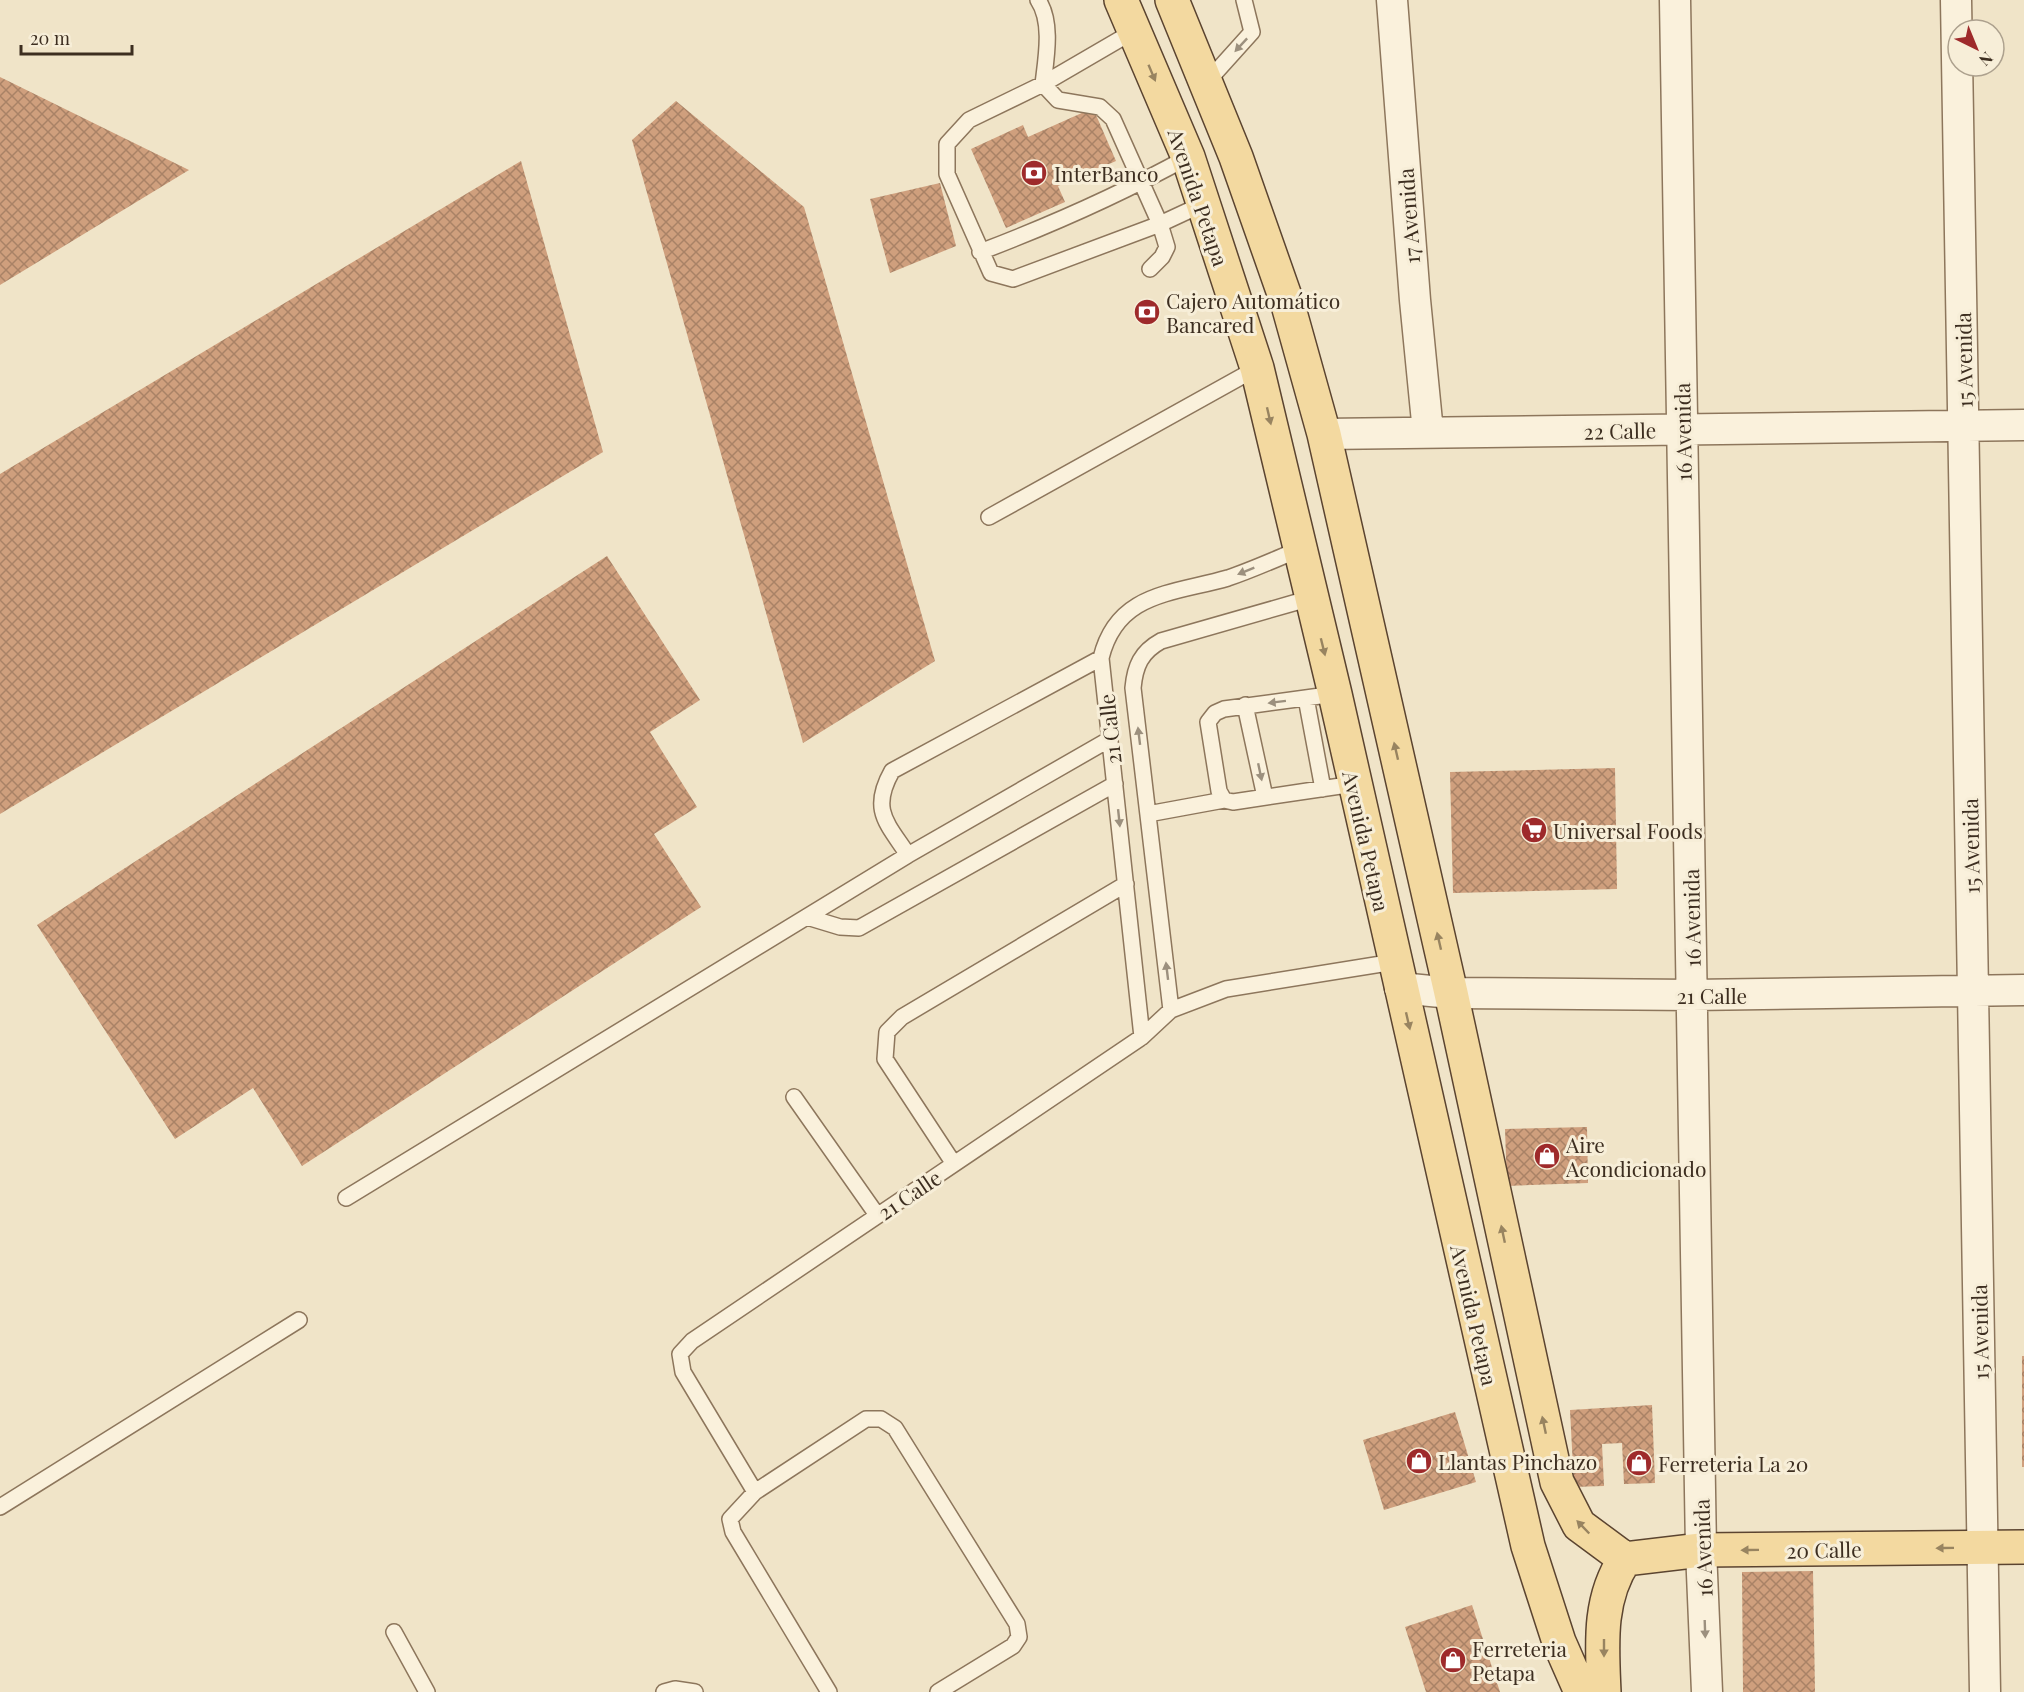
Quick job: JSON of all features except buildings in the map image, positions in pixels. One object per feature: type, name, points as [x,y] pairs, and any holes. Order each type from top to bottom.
[{"type":"main road","name":"Avenida Petapa","points":[[1121,0],[1188,157],[1257,368],[1311,598],[1320,696],[1338,787],[1397,975],[1528,1545],[1559,1642],[1581,1692]]},
{"type":"main road","name":"Avenida Petapa","points":[[1172,0],[1207,82],[1288,305],[1324,434],[1451,993],[1557,1482],[1579,1525],[1625,1559]]},
{"type":"main road","name":"20 Calle","points":[[1625,1559],[1701,1550],[2024,1547]]},
{"type":"main road","points":[[1604,1692],[1604,1604],[1612,1577],[1625,1559]]},
{"type":"street","name":"17 Avenida","points":[[1392,0],[1415,300],[1428,432]]},
{"type":"street","name":"16 Avenida","points":[[1675,0],[1701,1550],[1707,1692]]},
{"type":"street","name":"15 Avenida","points":[[1956,0],[1985,1692]]},
{"type":"street","name":"22 Calle","points":[[1324,434],[2024,425]]},
{"type":"street","name":"21 Calle","points":[[1397,975],[1451,993],[1692,995],[2024,990]]},
{"type":"lane","points":[[1038,0],[1042,6],[1047,46],[1043,84],[1058,100],[1066,104],[1106,110],[1113,119],[1160,224],[1167,247],[1162,257],[1150,269]]},
{"type":"lane","points":[[1207,82],[1252,32],[1244,0]]},
{"type":"lane","points":[[1134,31],[1043,84],[969,120],[947,144],[947,174],[991,273],[1013,279],[1160,224],[1203,204]]},
{"type":"lane","points":[[980,252],[1045,227],[1141,183],[1188,157]]},
{"type":"lane","points":[[989,517],[1257,368]]},
{"type":"lane","name":"21 Calle","points":[[1142,1037],[1101,658],[1111,630],[1133,607],[1149,598],[1230,577],[1300,549]]},
{"type":"lane","name":"21 Calle","points":[[755,1492],[683,1372],[680,1354],[692,1341],[1142,1037],[1171,1010],[1133,688],[1134,670],[1150,647],[1161,641],[1311,598]]},
{"type":"lane","points":[[908,855],[881,814],[882,789],[892,771],[1101,658]]},
{"type":"lane","points":[[1224,800],[1219,791],[1208,722],[1215,713],[1245,705],[1320,696]]},
{"type":"lane","points":[[1245,705],[1265,797]]},
{"type":"lane","points":[[346,1198],[908,855],[1110,739]]},
{"type":"lane","points":[[807,917],[840,927],[859,928],[1115,784]]},
{"type":"lane","points":[[1148,814],[1224,800],[1233,802],[1338,787]]},
{"type":"lane","points":[[954,1164],[885,1059],[887,1032],[902,1017],[1126,884]]},
{"type":"lane","points":[[1171,1010],[1226,988],[1397,975]]},
{"type":"lane","points":[[794,1097],[877,1215]]},
{"type":"lane","points":[[0,1507],[299,1320]]},
{"type":"lane","points":[[829,1692],[733,1532],[730,1519],[755,1492],[866,1419],[881,1419],[895,1428],[1017,1624],[1019,1637],[1013,1646],[938,1692]]},
{"type":"lane","points":[[394,1632],[426,1692]]},
{"type":"lane","points":[[663,1692],[675,1689],[695,1692]]},
{"type":"place","name":"InterBanco","points":[[1034,173]]},
{"type":"place","name":"Cajero Automático Bancared","points":[[1147,312]]},
{"type":"place","name":"Universal Foods","points":[[1534,830]]},
{"type":"place","name":"Aire Acondicionado","points":[[1547,1156]]},
{"type":"place","name":"Llantas Pinchazo","points":[[1419,1461]]},
{"type":"place","name":"Ferreteria La 20","points":[[1639,1463]]},
{"type":"place","name":"Ferreteria Petapa","points":[[1453,1660]]}]
